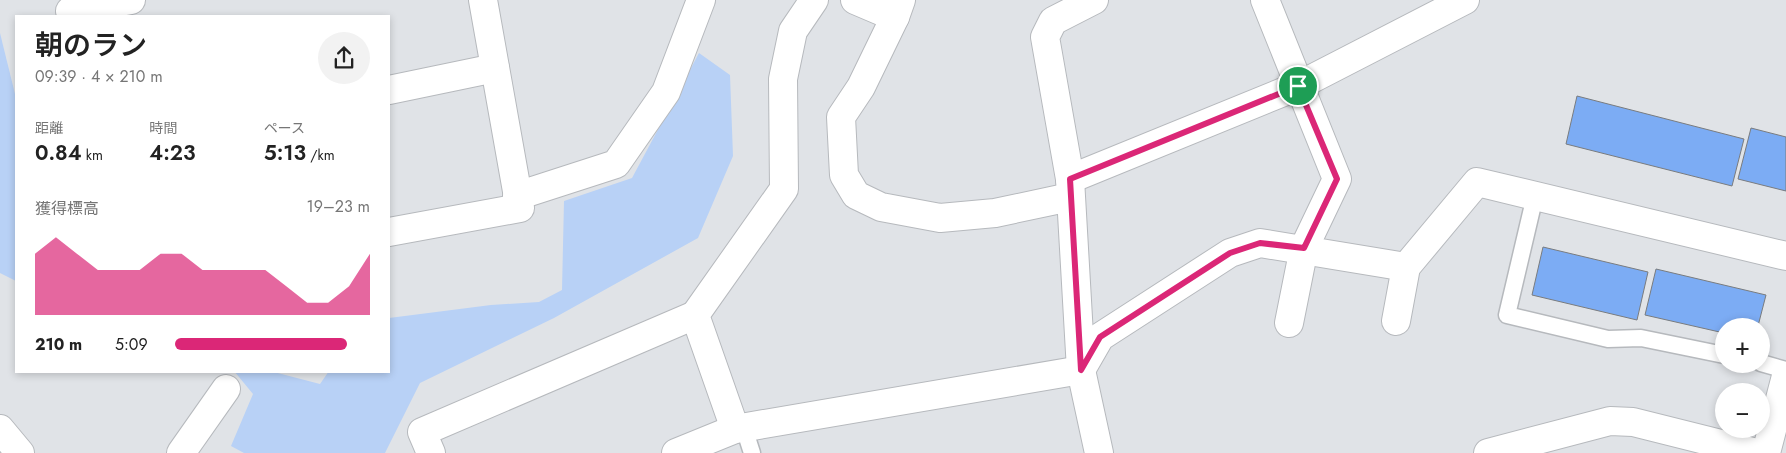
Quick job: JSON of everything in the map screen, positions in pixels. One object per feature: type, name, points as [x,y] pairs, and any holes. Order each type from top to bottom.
[{"type":"street","points":[[69,9],[131,0]]},
{"type":"street","points":[[390,232],[520,208],[483,0]]},
{"type":"street","points":[[517,196],[616,164],[666,92],[701,0]]},
{"type":"street","points":[[431,453],[422,432],[695,315],[784,189],[783,78],[793,31],[814,0]]},
{"type":"street","points":[[855,0],[898,8],[861,87],[841,117],[844,175],[856,195],[881,207],[940,218],[995,213],[1070,188],[1298,86],[1465,0]]},
{"type":"street","points":[[1094,0],[1053,22],[1045,37],[1070,188],[1081,370],[1099,453]]},
{"type":"street","points":[[1265,0],[1337,179],[1304,248],[1289,323]]},
{"type":"street","points":[[390,90],[495,68]]},
{"type":"street","points":[[1396,321],[1406,267],[1477,182],[1786,256]]},
{"type":"street","points":[[676,453],[744,437],[1081,370],[1100,337],[1230,253],[1260,243],[1304,248],[1406,267]]},
{"type":"street","points":[[695,315],[744,437]]},
{"type":"street","points":[[1766,453],[1786,376]]},
{"type":"street","points":[[181,453],[226,389]]},
{"type":"street","points":[[1488,453],[1610,420],[1633,422],[1757,453]]},
{"type":"street","points":[[0,429],[20,453]]},
{"type":"lane","points":[[1535,196],[1507,315],[1608,339],[1641,338],[1715,353]]},
{"type":"lane","points":[[1770,366],[1786,370]]},
{"type":"shaded area","points":[[0,33],[15,94],[15,280],[0,273]]},
{"type":"shaded area","points":[[699,53],[730,75],[733,156],[698,238],[554,318],[420,383],[385,453],[244,453],[231,446],[253,394],[236,373],[278,373],[320,384],[328,373],[390,373],[390,318],[491,305],[539,302],[562,290],[564,201],[632,178]]},
{"type":"building","points":[[1577,96],[1744,139],[1732,186],[1566,144]]},
{"type":"building","points":[[1751,128],[1786,137],[1786,191],[1738,179]]},
{"type":"building","points":[[1543,247],[1648,272],[1637,320],[1532,295]]},
{"type":"building","points":[[1656,269],[1766,295],[1760,318],[1715,318],[1715,331],[1645,315]]},
{"type":"route","points":[[1298,86],[1337,179],[1304,248],[1260,243],[1230,253],[1100,337],[1081,370],[1070,179],[1298,86]]}]
